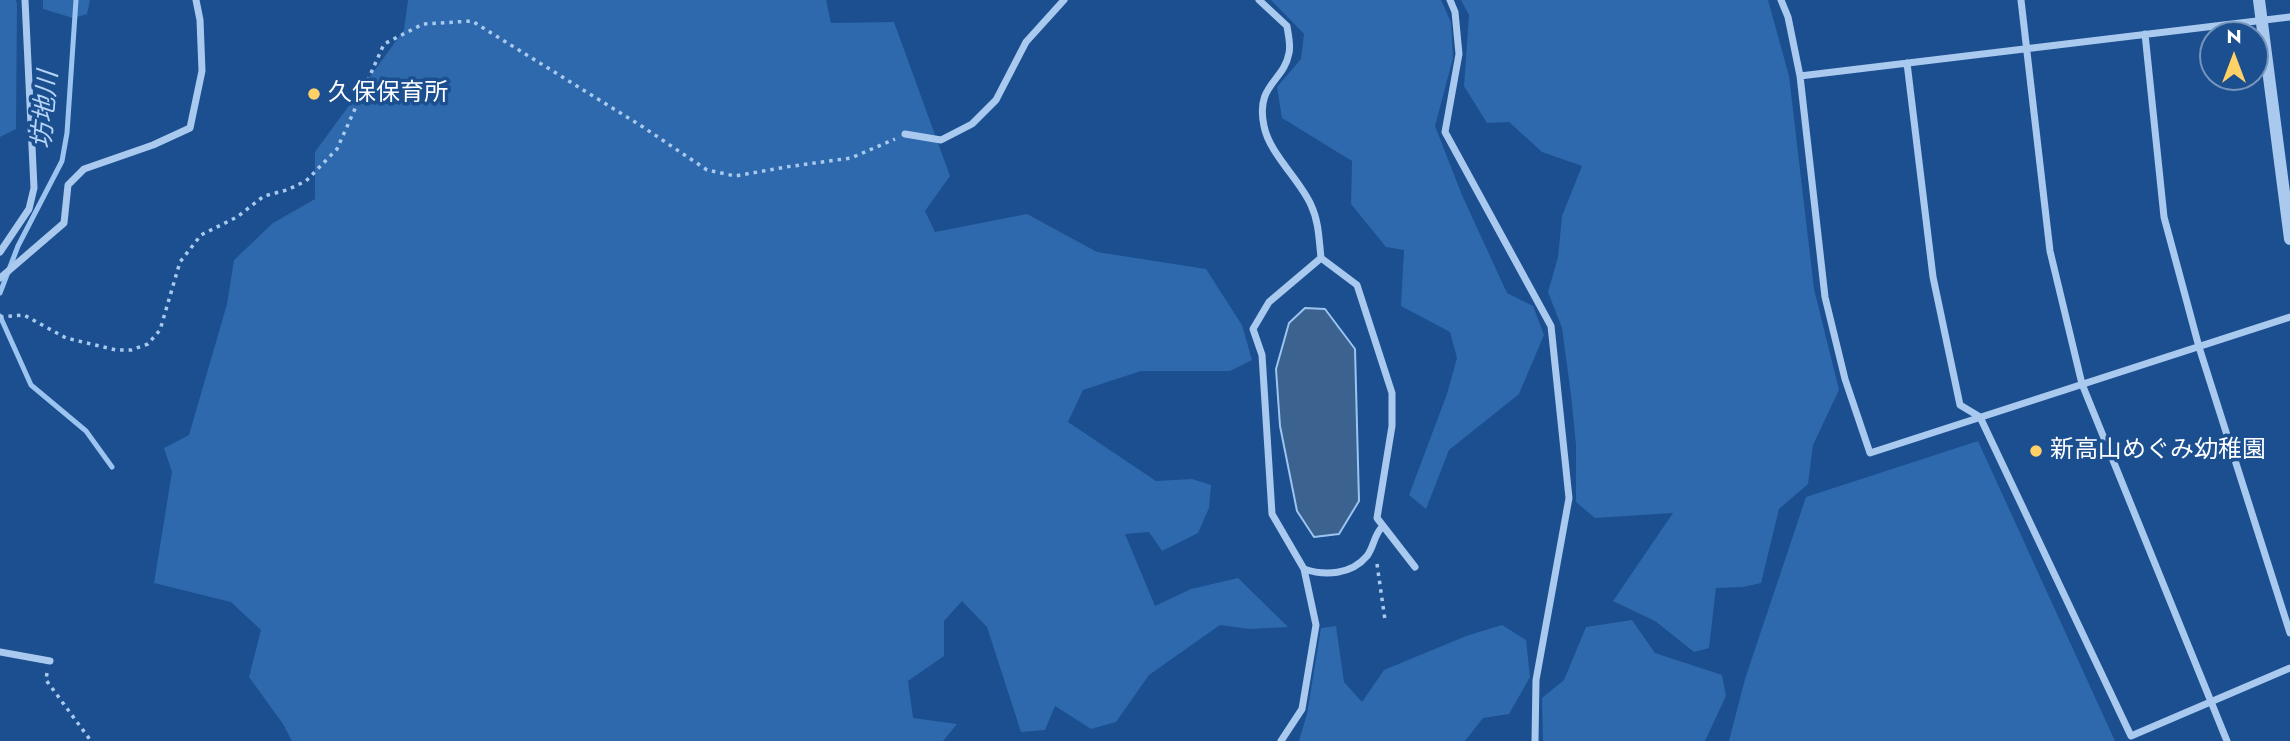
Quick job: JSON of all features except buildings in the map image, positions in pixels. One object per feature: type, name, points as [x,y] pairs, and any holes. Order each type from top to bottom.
[{"type":"street","points":[[0,252],[29,209],[34,188],[25,0]]},
{"type":"street","points":[[0,278],[64,223],[68,185],[84,169],[153,145],[190,128],[202,71],[200,20],[196,0]]},
{"type":"street","points":[[905,134],[941,140],[972,124],[996,100],[1027,42],[1064,0]]},
{"type":"street","points":[[1259,0],[1287,26],[1290,52],[1269,85],[1262,106],[1264,129],[1310,202],[1317,222],[1321,258],[1357,285],[1392,393],[1392,426],[1377,518],[1415,567]]},
{"type":"street","points":[[1450,0],[1455,12],[1459,54],[1445,132],[1551,326],[1569,498],[1536,680],[1535,741]]},
{"type":"street","points":[[1781,0],[1788,17],[1800,76],[1825,297],[1846,379],[1870,453],[2290,317]]},
{"type":"street","points":[[2021,0],[2050,251],[2082,384],[2227,741]]},
{"type":"street","points":[[2259,0],[2290,239]]},
{"type":"street","points":[[1800,76],[2290,17]]},
{"type":"street","points":[[2145,34],[2164,217],[2199,346],[2290,633]]},
{"type":"street","points":[[1908,63],[1933,277],[1960,405],[1980,417],[2131,736],[2290,668]]},
{"type":"street","points":[[1281,741],[1302,709],[1316,625],[1304,569],[1272,514],[1262,355],[1253,329],[1269,302],[1321,258]]},
{"type":"street","points":[[1304,569],[1322,574],[1349,570],[1367,555],[1377,531],[1383,526]]},
{"type":"street","points":[[0,652],[50,661]]},
{"type":"path","points":[[0,317],[24,315],[66,338],[116,350],[131,350],[148,344],[160,330],[180,262],[201,235],[237,217],[264,196],[306,181],[337,149],[384,44],[423,24],[472,21],[707,170],[736,176],[852,158],[905,134]]},
{"type":"path","points":[[1378,554],[1376,567],[1385,620]]},
{"type":"path","points":[[50,661],[46,680],[91,741]]},
{"type":"shaded area","points":[[0,0],[16,0],[17,4],[16,129],[0,137]]},
{"type":"shaded area","points":[[43,0],[90,0],[87,14],[73,18],[43,9]]},
{"type":"shaded area","points":[[408,0],[826,0],[831,23],[894,22],[950,176],[925,211],[935,232],[1027,214],[1097,252],[1206,269],[1242,325],[1252,360],[1230,371],[1141,371],[1083,390],[1068,422],[1156,481],[1192,479],[1211,485],[1209,508],[1198,533],[1162,551],[1149,532],[1125,534],[1155,606],[1191,589],[1238,578],[1288,627],[1249,629],[1220,625],[1149,675],[1116,722],[1091,729],[1055,706],[1045,730],[1021,732],[987,627],[962,601],[944,621],[944,656],[908,681],[913,718],[957,724],[943,741],[292,741],[249,677],[261,630],[231,602],[154,583],[172,472],[164,448],[189,435],[227,304],[234,260],[273,223],[315,199],[315,152],[404,30]]},
{"type":"shaded area","points":[[1271,0],[1441,0],[1451,22],[1453,58],[1435,126],[1462,195],[1507,293],[1533,306],[1544,335],[1519,394],[1449,450],[1426,509],[1409,495],[1447,394],[1457,358],[1450,332],[1401,306],[1404,250],[1386,247],[1351,204],[1352,161],[1282,118],[1277,87],[1301,59],[1304,34]]},
{"type":"shaded area","points":[[1461,0],[1768,0],[1789,76],[1814,289],[1839,390],[1813,445],[1808,484],[1779,509],[1761,583],[1716,588],[1709,648],[1694,652],[1655,621],[1613,601],[1673,513],[1595,518],[1576,502],[1576,445],[1571,395],[1562,328],[1548,292],[1558,257],[1562,216],[1582,166],[1542,152],[1509,122],[1487,123],[1464,86],[1469,15]]},
{"type":"shaded area","points":[[1305,308],[1325,309],[1355,349],[1359,501],[1339,534],[1314,537],[1297,511],[1280,426],[1276,369],[1289,323]]},
{"type":"shaded area","points":[[1978,441],[2115,741],[1729,741],[1745,679],[1806,497]]},
{"type":"shaded area","points":[[1632,620],[1655,653],[1722,675],[1726,696],[1705,741],[1543,741],[1542,698],[1564,680],[1586,627]]},
{"type":"shaded area","points":[[1502,625],[1526,640],[1530,677],[1509,714],[1483,718],[1465,741],[1299,741],[1307,714],[1321,628],[1336,626],[1344,682],[1362,702],[1384,670],[1466,636]]},
{"type":"waterway","name":"坊地川","points":[[0,293],[18,246],[62,161],[67,133],[76,0]]},
{"type":"waterway","name":"坊地川","points":[[0,316],[31,385],[86,431],[112,467]]},
{"type":"place","name":"久保保育所","points":[[314,94]]},
{"type":"place","name":"新高山めぐみ幼稚園","points":[[2036,451]]}]
